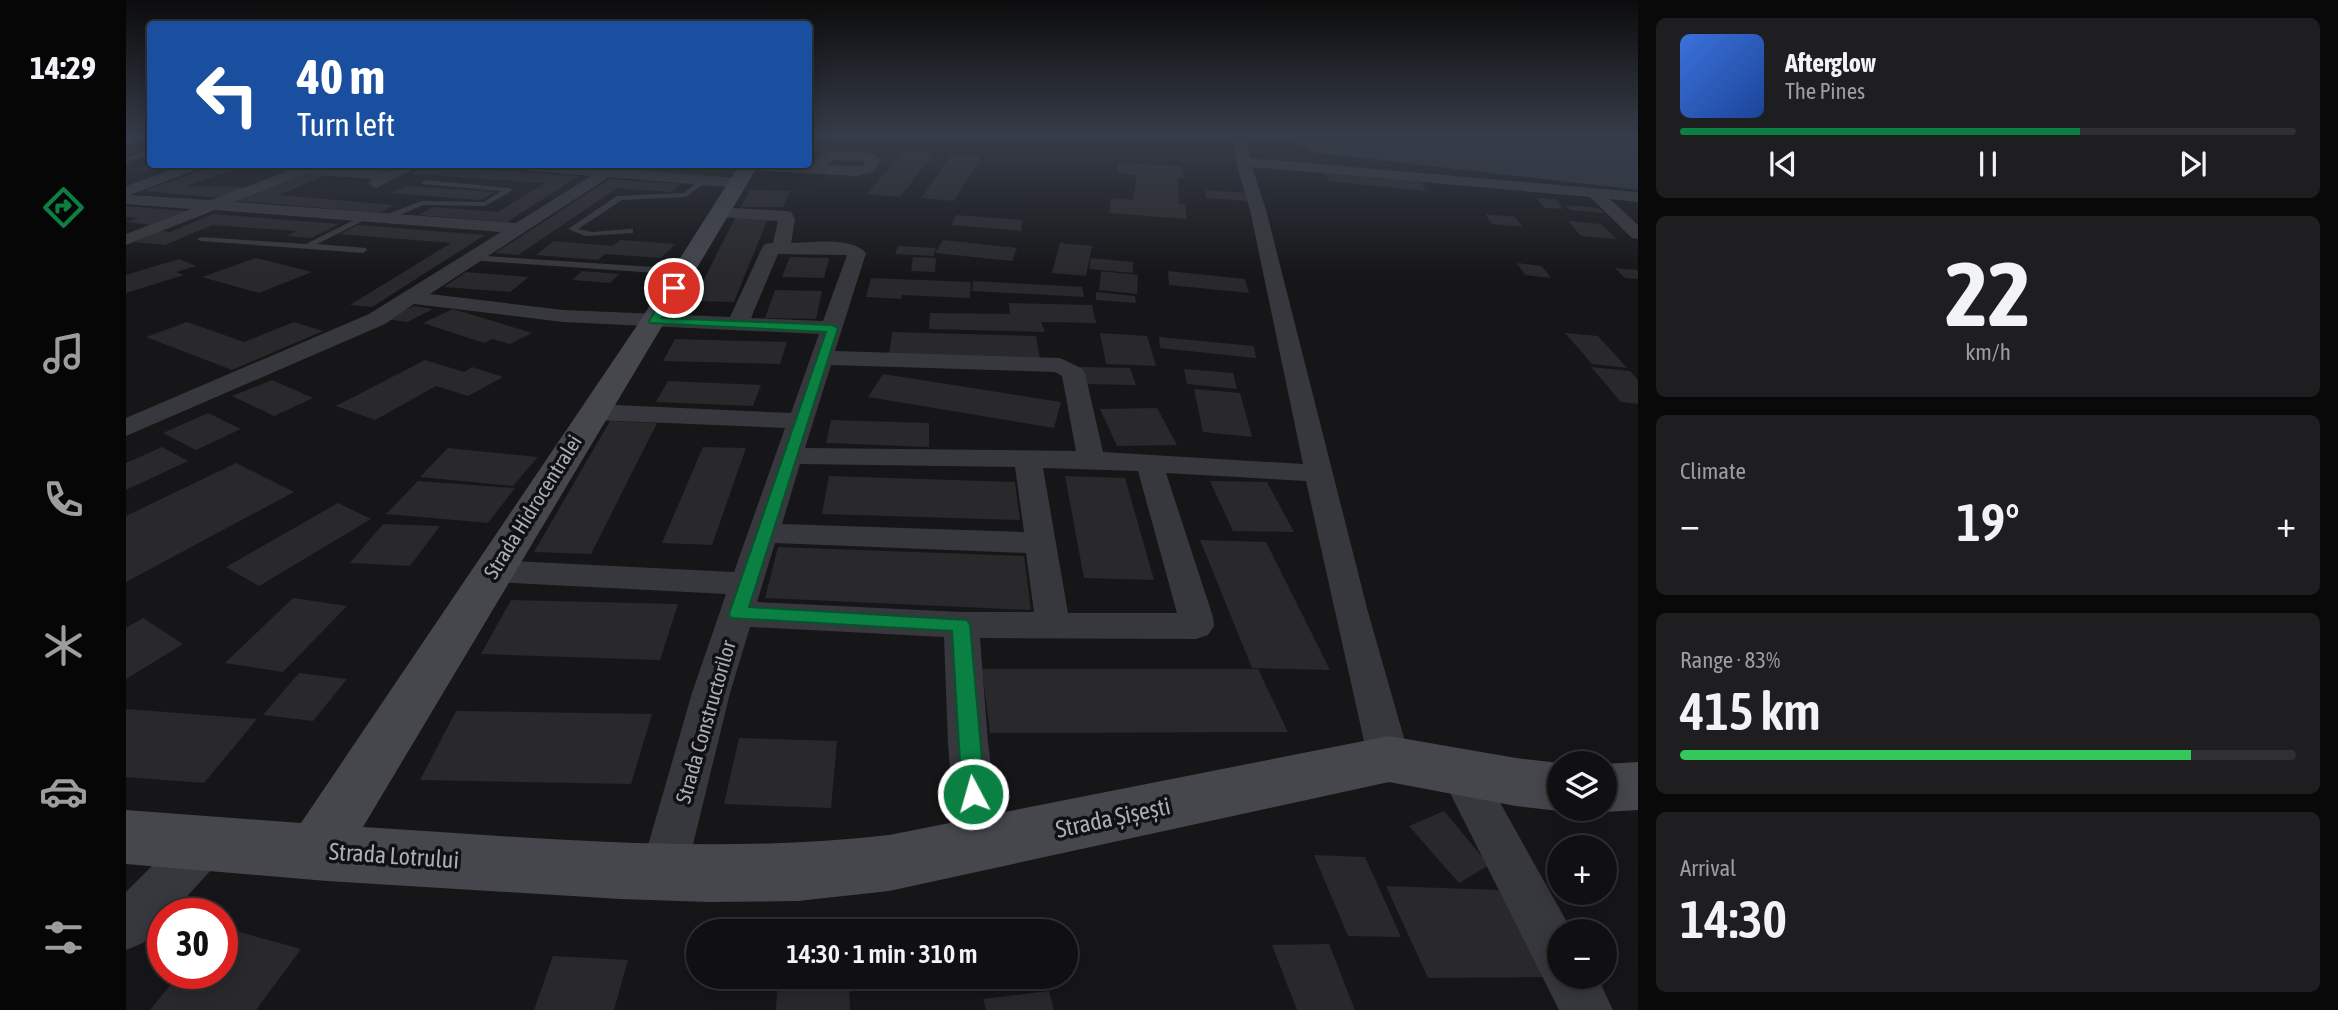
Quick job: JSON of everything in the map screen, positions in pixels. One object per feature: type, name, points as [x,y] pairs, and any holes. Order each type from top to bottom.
[{"type":"street","points":[[126,191],[152,182]]},
{"type":"street","points":[[126,240],[273,182]]},
{"type":"street","points":[[353,189],[365,188],[378,182]]},
{"type":"street","points":[[126,428],[349,333],[411,298],[591,182]]},
{"type":"street","name":"Strada Hidrocentralei","points":[[317,850],[654,321],[684,272],[731,182]]},
{"type":"street","points":[[734,182],[787,219],[781,248],[771,248],[768,252],[738,324]]},
{"type":"street","points":[[1251,182],[1318,474],[1389,760]]},
{"type":"street","points":[[1509,182],[1638,197]]},
{"type":"street","points":[[1594,193],[1638,234]]},
{"type":"street","points":[[126,199],[518,228]]},
{"type":"street","points":[[126,227],[152,229]]},
{"type":"street","name":"Strada Constructorilor","points":[[663,873],[711,693],[857,253],[847,249],[781,248]]},
{"type":"street","points":[[411,298],[563,316],[738,324],[827,343],[1060,365],[1069,368],[1073,373],[1091,460]]},
{"type":"street","points":[[594,412],[802,421]]},
{"type":"street","points":[[790,456],[1091,460],[1318,474]]},
{"type":"street","points":[[1028,459],[1053,625]]},
{"type":"street","points":[[493,571],[961,625],[1196,626],[1196,617],[1149,462]]},
{"type":"street","points":[[765,533],[1041,544]]},
{"type":"street","points":[[961,625],[968,743],[979,846]]},
{"type":"street","name":"Strada Șișești","points":[[663,873],[764,875],[829,872],[979,846],[1389,760],[1418,762],[1511,783],[1547,786]]},
{"type":"street","points":[[1460,771],[1547,935]]},
{"type":"street","points":[[1617,787],[1638,786]]},
{"type":"street","name":"Strada Lotrului","points":[[126,837],[663,873]]},
{"type":"street","points":[[126,926],[205,844]]},
{"type":"street","points":[[1576,989],[1587,1010]]},
{"type":"lane","points":[[630,231],[598,234],[578,233],[572,229],[620,198],[686,195],[728,182]]},
{"type":"lane","points":[[383,219],[422,203],[485,204],[509,190],[425,183]]},
{"type":"lane","points":[[307,246],[362,218]]},
{"type":"lane","points":[[201,239],[363,250]]},
{"type":"lane","points":[[471,258],[684,272]]},
{"type":"shaded area","points":[[1570,182],[1638,182],[1638,190]]},
{"type":"building","points":[[168,182],[198,182],[187,186],[247,187],[219,198],[143,191]]},
{"type":"building","points":[[286,182],[310,182],[278,195],[395,205],[379,213],[238,201]]},
{"type":"building","points":[[532,182],[569,182],[507,222],[418,215],[433,207],[498,212],[545,183]]},
{"type":"building","points":[[605,182],[681,184],[671,192],[617,188],[518,255],[495,253]]},
{"type":"building","points":[[877,182],[911,182],[900,197],[867,194]]},
{"type":"building","points":[[933,182],[966,182],[954,201],[921,198]]},
{"type":"building","points":[[1136,182],[1178,182],[1179,203],[1185,204],[1187,219],[1109,213],[1111,198],[1133,200]]},
{"type":"building","points":[[1339,182],[1421,182],[1426,191]]},
{"type":"building","points":[[406,186],[495,192],[480,200],[390,193]]},
{"type":"building","points":[[750,190],[790,191],[783,207],[741,207]]},
{"type":"building","points":[[1206,190],[1245,193],[1249,201],[1206,198]]},
{"type":"building","points":[[1536,198],[1555,199],[1564,209],[1545,208]]},
{"type":"building","points":[[1565,205],[1598,208],[1604,213],[1570,210]]},
{"type":"building","points":[[126,206],[185,211],[151,225],[126,222],[138,218],[126,217]]},
{"type":"building","points":[[213,214],[339,224],[311,238],[287,236],[296,231],[212,225],[165,245],[134,242],[161,231],[170,232]]},
{"type":"building","points":[[1485,214],[1515,217],[1523,227],[1492,224]]},
{"type":"building","points":[[956,215],[1023,220],[1021,231],[951,225]]},
{"type":"building","points":[[736,216],[769,216],[734,302],[693,301]]},
{"type":"building","points":[[1568,221],[1601,224],[1616,239],[1581,236]]},
{"type":"building","points":[[358,225],[485,235],[372,307],[350,305],[451,243],[340,234]]},
{"type":"building","points":[[620,240],[675,244],[661,258],[605,254],[598,260],[536,255],[554,241],[613,246]]},
{"type":"building","points":[[943,240],[1017,248],[1012,261],[935,253]]},
{"type":"building","points":[[1060,243],[1092,246],[1086,276],[1052,273]]},
{"type":"building","points":[[898,246],[936,248],[933,256],[895,254]]},
{"type":"building","points":[[790,257],[829,258],[824,278],[782,277]]},
{"type":"building","points":[[913,257],[936,258],[935,272],[911,271]]},
{"type":"building","points":[[256,258],[312,272],[259,293],[202,277]]},
{"type":"building","points":[[1091,258],[1133,262],[1133,273],[1089,269]]},
{"type":"building","points":[[179,259],[196,266],[176,272],[184,275],[126,293],[126,275]]},
{"type":"building","points":[[1517,263],[1542,266],[1551,278],[1525,275]]},
{"type":"building","points":[[1615,268],[1638,270],[1638,279],[1625,278]]},
{"type":"building","points":[[582,271],[619,274],[610,283],[572,280]]},
{"type":"building","points":[[1101,271],[1138,275],[1137,294],[1099,290]]},
{"type":"building","points":[[1168,271],[1245,279],[1249,293],[1169,285]]},
{"type":"building","points":[[466,272],[529,277],[510,292],[444,287]]},
{"type":"building","points":[[871,278],[971,282],[970,298],[902,295],[901,299],[866,297]]},
{"type":"building","points":[[973,281],[1082,287],[1084,297],[972,291]]},
{"type":"building","points":[[775,290],[822,291],[816,319],[765,318]]},
{"type":"building","points":[[1096,292],[1135,296],[1136,303],[1096,300]]},
{"type":"building","points":[[1009,303],[1092,305],[1096,323],[1041,322],[1045,332],[929,329],[930,313],[1010,314]]},
{"type":"building","points":[[414,306],[433,309],[407,322],[385,319]]},
{"type":"building","points":[[453,309],[532,333],[510,344],[492,339],[484,343],[423,323]]},
{"type":"building","points":[[187,322],[244,342],[294,322],[323,331],[232,370],[146,337]]},
{"type":"building","points":[[892,332],[1036,336],[1040,358],[889,354]]},
{"type":"building","points":[[1100,333],[1147,336],[1156,366],[1106,364]]},
{"type":"building","points":[[1565,333],[1598,336],[1627,368],[1592,364]]},
{"type":"building","points":[[1159,337],[1254,346],[1256,358],[1160,348]]},
{"type":"building","points":[[675,339],[787,342],[780,364],[663,361]]},
{"type":"building","points":[[425,360],[464,372],[472,367],[503,377],[468,396],[436,386],[375,420],[336,406]]},
{"type":"building","points":[[1080,367],[1130,368],[1136,385],[1085,384]]},
{"type":"building","points":[[1591,367],[1630,371],[1638,380],[1638,404],[1621,402]]},
{"type":"building","points":[[1184,369],[1233,373],[1237,389],[1187,384]]},
{"type":"building","points":[[883,374],[1061,402],[1054,428],[868,397]]},
{"type":"building","points":[[272,380],[313,398],[274,416],[232,396]]},
{"type":"building","points":[[668,381],[761,385],[753,406],[656,402]]},
{"type":"building","points":[[1194,389],[1240,393],[1252,437],[1203,432]]},
{"type":"building","points":[[1157,408],[1177,445],[1117,446],[1100,409]]},
{"type":"building","points":[[208,413],[241,429],[196,450],[163,433]]},
{"type":"building","points":[[831,420],[929,423],[929,447],[826,443]]},
{"type":"building","points":[[610,421],[657,423],[591,554],[534,552]]},
{"type":"building","points":[[162,447],[188,461],[126,490],[126,463]]},
{"type":"building","points":[[703,447],[746,448],[712,545],[662,543]]},
{"type":"building","points":[[448,448],[538,457],[513,486],[420,477]]},
{"type":"building","points":[[236,463],[294,492],[126,582],[126,516]]},
{"type":"building","points":[[829,476],[1015,482],[1020,520],[822,514]]},
{"type":"building","points":[[1065,476],[1125,478],[1154,580],[1084,578]]},
{"type":"building","points":[[418,481],[515,488],[488,523],[386,514]]},
{"type":"building","points":[[1210,481],[1267,482],[1294,532],[1233,531]]},
{"type":"building","points":[[338,503],[371,519],[259,586],[226,567]]},
{"type":"building","points":[[383,524],[440,526],[410,566],[350,563]]},
{"type":"building","points":[[1200,540],[1266,542],[1330,670],[1252,668]]},
{"type":"building","points":[[778,547],[1024,556],[1031,610],[765,598]]},
{"type":"building","points":[[293,598],[347,606],[283,672],[225,663]]},
{"type":"building","points":[[511,600],[678,604],[660,660],[481,654]]},
{"type":"building","points":[[143,618],[183,644],[126,679],[126,628]]},
{"type":"building","points":[[982,669],[1258,669],[1288,732],[990,733]]},
{"type":"building","points":[[299,673],[347,679],[313,721],[263,715]]},
{"type":"building","points":[[126,709],[257,719],[204,783],[126,777]]},
{"type":"building","points":[[456,711],[652,714],[631,784],[420,780]]},
{"type":"building","points":[[739,738],[837,741],[831,808],[724,804]]},
{"type":"building","points":[[1444,811],[1489,865],[1459,883],[1409,826]]},
{"type":"building","points":[[1314,855],[1365,857],[1401,937],[1348,936]]},
{"type":"building","points":[[1386,886],[1500,890],[1547,973],[1547,977],[1428,978]]},
{"type":"building","points":[[238,931],[301,949],[256,1010],[150,1010],[167,989],[238,989]]},
{"type":"building","points":[[1329,944],[1355,1010],[1297,1010],[1272,945]]},
{"type":"building","points":[[553,956],[628,960],[614,1010],[534,1010]]},
{"type":"building","points":[[777,989],[849,989],[850,1010],[776,1010]]},
{"type":"building","points":[[1049,991],[1054,1010],[986,1010],[983,999]]},
{"type":"route","points":[[674,288],[654,321],[832,328],[738,614],[961,625],[973,794]]}]
